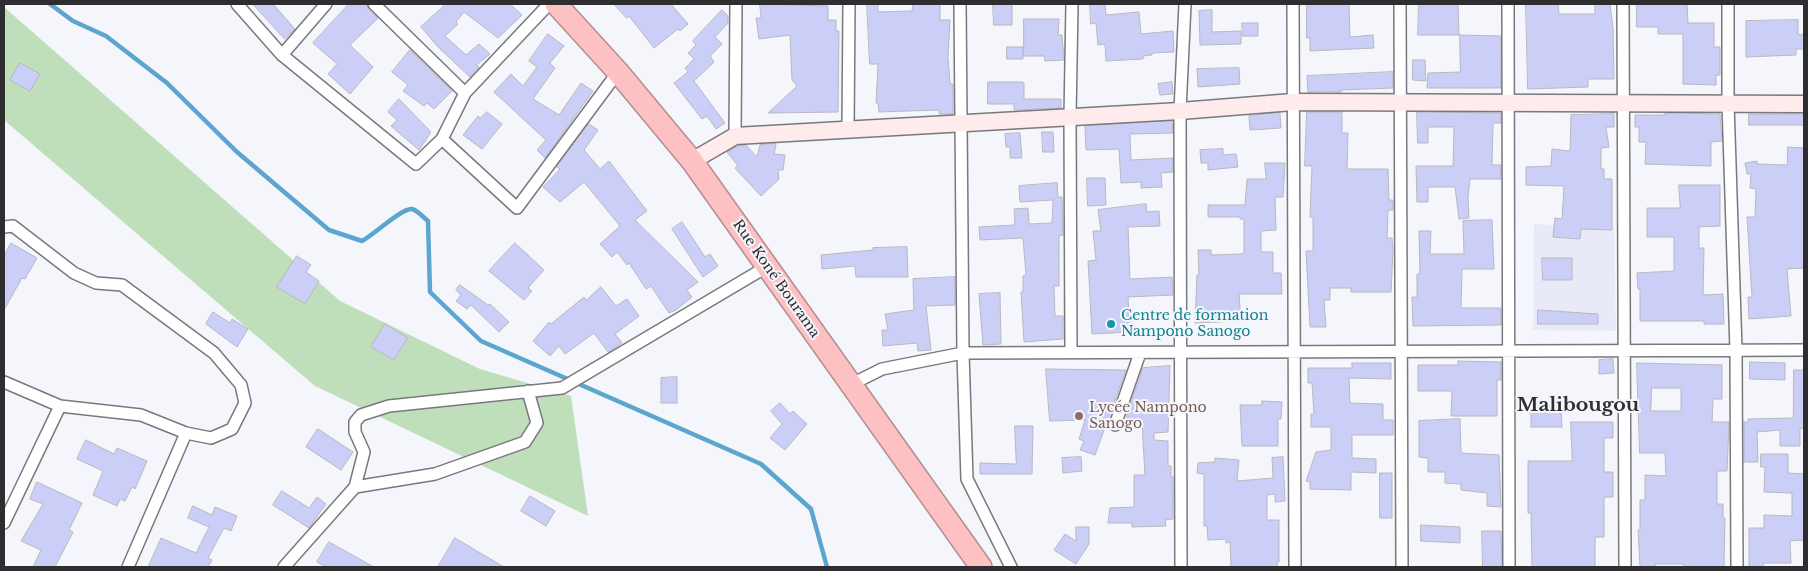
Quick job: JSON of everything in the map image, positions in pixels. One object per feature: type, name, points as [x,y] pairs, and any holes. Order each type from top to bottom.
[{"type":"highway","name":"Rue Koné Bourama","points":[[556,4],[618,72],[692,161],[981,567]]},
{"type":"street","points":[[237,4],[282,55],[416,164],[442,140],[466,93],[549,4]]},
{"type":"street","points":[[282,55],[326,4]]},
{"type":"street","points":[[374,4],[466,93]]},
{"type":"street","points":[[735,136],[736,4]]},
{"type":"street","points":[[848,130],[849,4]]},
{"type":"street","points":[[960,4],[963,352],[967,479],[1011,567]]},
{"type":"street","points":[[1071,352],[1070,117],[1072,4]]},
{"type":"street","points":[[1181,567],[1180,111],[1185,4]]},
{"type":"street","points":[[1293,4],[1295,567]]},
{"type":"street","points":[[1400,4],[1402,567]]},
{"type":"street","points":[[1508,4],[1509,567]]},
{"type":"street","points":[[1623,4],[1625,567]]},
{"type":"street","points":[[1728,4],[1728,104],[1736,350],[1737,567]]},
{"type":"street","points":[[442,140],[517,208],[618,72]]},
{"type":"street","points":[[692,161],[735,136],[1180,111],[1293,102],[1804,104]]},
{"type":"street","points":[[4,227],[13,226],[74,273],[96,283],[122,285],[214,353],[241,385],[245,403],[232,429],[211,438],[186,433],[141,414],[60,406],[4,382]]},
{"type":"street","points":[[284,567],[355,487],[364,452],[354,432],[355,422],[361,415],[389,406],[562,388],[768,266]]},
{"type":"street","points":[[850,384],[882,368],[963,352],[1804,350]]},
{"type":"street","points":[[1115,425],[1140,353]]},
{"type":"street","points":[[355,487],[435,474],[525,442],[537,423],[528,391]]},
{"type":"street","points":[[4,523],[60,406]]},
{"type":"street","points":[[128,567],[186,433]]},
{"type":"shaded area","points":[[1534,224],[1614,228],[1616,331],[1533,330]]},
{"type":"green space","points":[[4,7],[340,301],[480,369],[571,396],[588,516],[315,386],[4,120]]},
{"type":"building","points":[[253,4],[273,4],[295,29],[285,39]]},
{"type":"building","points":[[349,4],[367,4],[368,9],[378,18],[350,45],[373,67],[350,94],[328,74],[337,64],[313,43]]},
{"type":"building","points":[[446,4],[510,4],[522,15],[498,38],[464,12],[456,22],[458,24],[445,36],[466,55],[479,44],[490,54],[476,65],[479,67],[470,77],[438,47],[421,27]]},
{"type":"building","points":[[614,4],[671,4],[688,24],[680,31],[678,29],[654,48],[629,16],[627,18]]},
{"type":"building","points":[[760,4],[828,6],[828,20],[836,20],[836,31],[839,31],[838,112],[768,113],[797,86],[792,80],[790,35],[759,39],[756,18],[761,18]]},
{"type":"building","points":[[867,4],[878,4],[878,12],[912,11],[913,4],[940,4],[940,20],[950,20],[948,57],[950,84],[953,84],[953,114],[939,114],[939,110],[879,112],[878,103],[876,103],[878,64],[870,64]]},
{"type":"building","points":[[993,4],[1012,4],[1012,25],[994,25]]},
{"type":"building","points":[[1090,4],[1105,4],[1106,15],[1139,12],[1141,34],[1173,31],[1174,52],[1152,53],[1152,55],[1143,56],[1143,59],[1106,61],[1105,44],[1098,45],[1096,23],[1091,24]]},
{"type":"building","points":[[1307,4],[1349,4],[1350,37],[1373,35],[1374,48],[1310,51],[1310,38],[1307,38]]},
{"type":"building","points":[[1419,4],[1458,4],[1459,35],[1418,35]]},
{"type":"building","points":[[1526,4],[1558,4],[1559,14],[1595,14],[1595,4],[1610,4],[1613,28],[1614,79],[1588,79],[1588,87],[1528,89]]},
{"type":"building","points":[[1637,4],[1687,4],[1688,23],[1714,23],[1714,47],[1720,47],[1720,75],[1716,75],[1716,85],[1683,84],[1683,34],[1658,34],[1658,27],[1637,27]]},
{"type":"building","points":[[722,10],[728,16],[728,23],[715,37],[722,44],[710,56],[714,62],[694,81],[725,123],[716,129],[707,116],[702,119],[674,83],[688,72],[685,68],[694,59],[688,53],[696,45],[693,41]]},
{"type":"building","points":[[1212,10],[1212,32],[1241,31],[1241,44],[1200,45],[1199,11]]},
{"type":"building","points":[[1024,19],[1059,19],[1058,35],[1062,35],[1064,60],[1045,61],[1044,56],[1024,56]]},
{"type":"building","points":[[1798,20],[1798,34],[1804,35],[1804,49],[1796,49],[1796,55],[1746,57],[1746,21]]},
{"type":"building","points":[[1242,23],[1258,23],[1258,36],[1243,36]]},
{"type":"building","points":[[548,34],[564,46],[550,63],[555,68],[533,99],[559,115],[581,83],[593,91],[545,158],[537,150],[546,140],[494,92],[511,74],[523,86],[537,67],[529,61]]},
{"type":"building","points":[[1460,35],[1501,36],[1501,88],[1427,88],[1428,73],[1460,72]]},
{"type":"building","points":[[1007,47],[1023,47],[1023,59],[1007,59]]},
{"type":"building","points":[[410,50],[452,91],[434,109],[427,103],[424,106],[403,91],[408,85],[392,72]]},
{"type":"building","points":[[1413,60],[1425,60],[1426,81],[1413,80]]},
{"type":"building","points":[[20,63],[40,74],[30,91],[10,80]]},
{"type":"building","points":[[1239,68],[1240,84],[1198,87],[1197,69]]},
{"type":"building","points":[[1393,72],[1393,88],[1341,90],[1341,92],[1308,92],[1307,76]]},
{"type":"building","points":[[988,82],[1022,82],[1024,83],[1024,99],[1061,99],[1061,108],[1014,110],[1014,104],[988,104]]},
{"type":"building","points":[[1172,82],[1173,94],[1160,95],[1158,84]]},
{"type":"building","points":[[399,99],[430,131],[430,134],[419,150],[391,126],[397,120],[388,112]]},
{"type":"building","points":[[487,112],[502,124],[482,149],[463,135],[478,116],[480,118]]},
{"type":"building","points":[[1307,112],[1342,112],[1342,133],[1348,133],[1347,169],[1388,169],[1389,200],[1393,200],[1393,210],[1388,210],[1387,238],[1392,238],[1393,250],[1391,292],[1351,292],[1351,288],[1330,288],[1330,300],[1324,300],[1326,327],[1310,327],[1306,251],[1313,251],[1313,217],[1310,217],[1312,166],[1305,166]]},
{"type":"building","points":[[1417,112],[1501,113],[1501,123],[1493,123],[1492,165],[1501,165],[1501,179],[1470,179],[1468,198],[1469,218],[1459,219],[1455,187],[1428,187],[1428,202],[1417,202],[1416,166],[1453,166],[1454,127],[1428,127],[1428,143],[1418,143]]},
{"type":"building","points":[[1280,113],[1281,128],[1250,130],[1249,116]]},
{"type":"building","points":[[1665,113],[1720,114],[1722,141],[1711,142],[1711,166],[1645,164],[1646,142],[1639,142],[1639,127],[1635,127],[1635,115],[1665,115]]},
{"type":"building","points":[[1614,114],[1614,127],[1606,127],[1609,147],[1601,148],[1601,169],[1604,169],[1604,179],[1612,179],[1612,230],[1581,229],[1580,239],[1553,237],[1555,218],[1562,219],[1564,186],[1526,185],[1526,167],[1551,166],[1552,149],[1570,151],[1571,115]]},
{"type":"building","points":[[1749,114],[1804,114],[1804,125],[1749,125]]},
{"type":"building","points":[[1172,121],[1173,133],[1130,134],[1131,160],[1173,158],[1173,172],[1161,173],[1162,187],[1141,188],[1141,182],[1121,183],[1119,149],[1086,150],[1085,126]]},
{"type":"building","points":[[589,124],[598,130],[584,150],[600,169],[609,161],[647,211],[635,220],[698,282],[687,290],[692,297],[676,310],[669,313],[651,286],[646,289],[629,263],[627,265],[617,252],[612,257],[600,244],[620,226],[584,182],[560,202],[543,187],[560,169],[557,167]]},
{"type":"building","points":[[1042,132],[1053,132],[1054,152],[1043,152]]},
{"type":"building","points":[[1020,133],[1022,158],[1010,158],[1010,147],[1006,147],[1005,134]]},
{"type":"building","points":[[776,144],[774,154],[785,155],[783,170],[778,170],[779,179],[761,196],[735,168],[738,166],[727,152],[738,146],[746,145],[757,157],[760,145]]},
{"type":"building","points":[[1788,147],[1804,148],[1804,268],[1787,269],[1791,316],[1749,319],[1748,297],[1752,297],[1747,217],[1755,217],[1756,189],[1750,188],[1751,174],[1747,174],[1745,163],[1757,161],[1757,164],[1787,165]]},
{"type":"building","points":[[1223,149],[1223,155],[1236,154],[1238,167],[1208,170],[1208,163],[1201,163],[1200,150]]},
{"type":"building","points":[[1265,163],[1285,163],[1283,197],[1275,197],[1276,230],[1261,231],[1261,252],[1273,252],[1273,273],[1281,273],[1282,294],[1239,294],[1241,321],[1195,323],[1197,275],[1199,275],[1198,250],[1211,250],[1211,255],[1242,254],[1244,252],[1244,219],[1240,219],[1240,217],[1208,217],[1208,205],[1245,205],[1247,179],[1266,179]]},
{"type":"building","points":[[1087,178],[1105,178],[1106,205],[1088,206]]},
{"type":"building","points":[[1057,183],[1058,197],[1062,197],[1063,235],[1059,236],[1059,286],[1054,286],[1055,316],[1063,316],[1063,339],[1024,342],[1021,292],[1023,292],[1023,276],[1026,275],[1023,238],[980,240],[979,227],[1015,225],[1014,209],[1028,208],[1029,224],[1052,223],[1053,200],[1020,202],[1019,186]]},
{"type":"building","points":[[1679,185],[1720,185],[1720,226],[1699,227],[1699,248],[1704,248],[1703,295],[1723,294],[1724,324],[1704,324],[1704,321],[1640,321],[1640,289],[1638,289],[1637,273],[1674,271],[1674,237],[1647,237],[1647,208],[1680,208]]},
{"type":"building","points":[[1146,204],[1147,212],[1159,211],[1160,226],[1128,227],[1130,279],[1172,277],[1173,295],[1128,297],[1130,332],[1092,334],[1088,261],[1096,260],[1093,231],[1101,231],[1098,210]]},
{"type":"building","points":[[1492,220],[1494,269],[1462,269],[1461,308],[1501,308],[1501,325],[1413,326],[1412,297],[1417,297],[1417,274],[1420,274],[1419,231],[1431,231],[1430,254],[1464,254],[1463,221]]},
{"type":"building","points":[[682,222],[705,257],[710,254],[718,266],[703,277],[672,229]]},
{"type":"building","points":[[11,243],[37,258],[25,279],[22,278],[4,310],[4,257]]},
{"type":"building","points":[[515,243],[544,270],[528,288],[532,291],[524,300],[489,271]]},
{"type":"building","points":[[907,247],[908,277],[856,277],[855,266],[822,269],[821,255],[873,250],[873,248]]},
{"type":"building","points":[[297,256],[311,265],[306,272],[319,281],[305,304],[277,287]]},
{"type":"building","points":[[1542,258],[1572,258],[1572,280],[1543,280]]},
{"type":"building","points":[[955,277],[955,305],[926,306],[931,350],[918,351],[917,343],[883,346],[882,330],[888,330],[885,314],[914,310],[913,279]]},
{"type":"building","points":[[460,285],[488,305],[490,304],[509,322],[499,332],[471,305],[467,309],[456,301],[461,295],[456,290]]},
{"type":"building","points":[[601,287],[616,306],[627,299],[639,316],[615,334],[622,343],[608,352],[594,333],[565,354],[559,346],[550,356],[533,341],[549,322],[551,324],[584,297],[586,300]]},
{"type":"building","points":[[1000,293],[1001,344],[983,345],[979,294]]},
{"type":"building","points":[[1538,310],[1598,314],[1598,324],[1538,324]]},
{"type":"building","points":[[213,312],[230,323],[232,319],[248,329],[237,347],[206,324]]},
{"type":"building","points":[[385,324],[408,338],[394,360],[371,347]]},
{"type":"building","points":[[1613,359],[1614,373],[1599,374],[1599,360]]},
{"type":"building","points":[[1458,361],[1501,362],[1501,380],[1497,380],[1497,416],[1451,416],[1452,391],[1418,391],[1418,365],[1458,365]]},
{"type":"building","points":[[1750,362],[1785,363],[1785,380],[1750,379]]},
{"type":"building","points":[[1352,363],[1391,363],[1391,379],[1349,378],[1350,403],[1383,404],[1383,420],[1393,420],[1393,435],[1352,435],[1352,458],[1376,459],[1376,473],[1351,472],[1351,490],[1310,489],[1310,482],[1306,481],[1316,452],[1331,450],[1331,427],[1311,427],[1311,414],[1314,414],[1312,383],[1308,383],[1308,368],[1352,368]]},
{"type":"building","points":[[1637,363],[1722,365],[1722,399],[1713,399],[1712,422],[1729,422],[1727,471],[1717,471],[1717,504],[1723,504],[1723,518],[1725,518],[1724,567],[1684,567],[1684,564],[1655,564],[1656,567],[1640,567],[1638,530],[1640,530],[1640,500],[1645,500],[1645,475],[1666,476],[1665,453],[1640,453]],"holes":[[[1652,388],[1681,388],[1681,411],[1651,411]]]},
{"type":"building","points":[[1170,366],[1168,432],[1154,433],[1154,440],[1168,441],[1168,466],[1171,466],[1171,477],[1173,477],[1173,519],[1165,520],[1166,526],[1132,527],[1132,523],[1108,523],[1110,508],[1134,507],[1134,475],[1145,475],[1142,423],[1126,417],[1143,368]]},
{"type":"building","points":[[1046,369],[1126,370],[1095,455],[1080,450],[1084,441],[1079,439],[1085,420],[1050,421]]},
{"type":"building","points":[[1794,370],[1804,370],[1804,428],[1800,429],[1800,446],[1780,446],[1780,430],[1757,432],[1758,462],[1744,462],[1744,422],[1748,422],[1748,419],[1793,418]]},
{"type":"building","points":[[677,377],[677,403],[661,403],[661,378]]},
{"type":"building","points":[[1262,401],[1282,402],[1281,419],[1278,419],[1278,446],[1242,446],[1240,405],[1262,405]]},
{"type":"building","points":[[780,403],[790,414],[793,411],[807,424],[785,450],[770,438],[782,424],[771,411]]},
{"type":"building","points":[[1555,405],[1555,408],[1561,407],[1562,427],[1531,427],[1531,406]]},
{"type":"building","points":[[1460,419],[1461,453],[1499,455],[1501,507],[1487,506],[1487,493],[1461,490],[1461,484],[1445,483],[1445,472],[1428,472],[1428,458],[1419,457],[1419,421]]},
{"type":"building","points":[[1571,422],[1613,422],[1613,438],[1604,438],[1604,472],[1613,472],[1613,497],[1604,497],[1604,537],[1595,537],[1595,567],[1532,567],[1531,513],[1528,513],[1528,461],[1572,461]]},
{"type":"building","points":[[1015,426],[1033,426],[1032,474],[980,474],[980,463],[1016,464]]},
{"type":"building","points":[[318,429],[353,452],[341,470],[306,447]]},
{"type":"building","points":[[86,440],[114,454],[117,448],[147,461],[135,489],[132,487],[125,501],[120,499],[117,506],[93,495],[103,471],[77,459]]},
{"type":"building","points":[[1761,454],[1788,454],[1788,473],[1804,474],[1804,540],[1790,541],[1791,563],[1763,563],[1764,567],[1749,567],[1749,528],[1764,528],[1764,515],[1792,516],[1792,493],[1764,492],[1765,467],[1761,467]]},
{"type":"building","points":[[1081,457],[1082,471],[1063,473],[1062,458]]},
{"type":"building","points":[[1283,457],[1285,501],[1275,502],[1275,494],[1267,495],[1267,520],[1279,520],[1279,562],[1277,562],[1277,567],[1231,567],[1230,542],[1226,543],[1226,539],[1208,540],[1207,526],[1204,526],[1204,474],[1197,473],[1198,463],[1215,462],[1215,458],[1239,460],[1237,481],[1273,478],[1272,458]]},
{"type":"building","points":[[1380,473],[1392,473],[1392,518],[1380,518]]},
{"type":"building","points":[[37,482],[82,503],[69,530],[73,532],[55,567],[33,567],[41,550],[21,541],[43,504],[30,499]]},
{"type":"building","points":[[282,491],[309,508],[317,497],[326,504],[309,528],[273,505]]},
{"type":"building","points":[[530,496],[555,511],[546,526],[521,511]]},
{"type":"building","points":[[193,506],[212,515],[215,507],[237,516],[231,531],[224,528],[208,558],[212,560],[208,567],[148,567],[161,538],[196,553],[209,527],[188,518]]},
{"type":"building","points":[[1421,525],[1460,527],[1460,543],[1421,541]]},
{"type":"building","points":[[1076,527],[1089,527],[1089,544],[1076,564],[1054,550],[1065,534],[1076,541]]},
{"type":"building","points":[[1482,531],[1501,531],[1502,567],[1483,567]]},
{"type":"building","points":[[455,538],[504,567],[438,567]]},
{"type":"building","points":[[329,542],[374,567],[326,567],[317,562]]},
{"type":"waterway","points":[[50,4],[73,21],[106,36],[167,83],[237,152],[329,230],[362,241],[401,213],[412,209],[418,212],[428,221],[430,292],[481,341],[761,464],[811,509],[827,567]]},
{"type":"place","name":"Centre de formation Nampono Sanogo","points":[[1111,324]]},
{"type":"place","name":"Lycée Nampono Sanogo","points":[[1079,416]]},
{"type":"district","name":"Malibougou","points":[[1578,406]]}]
